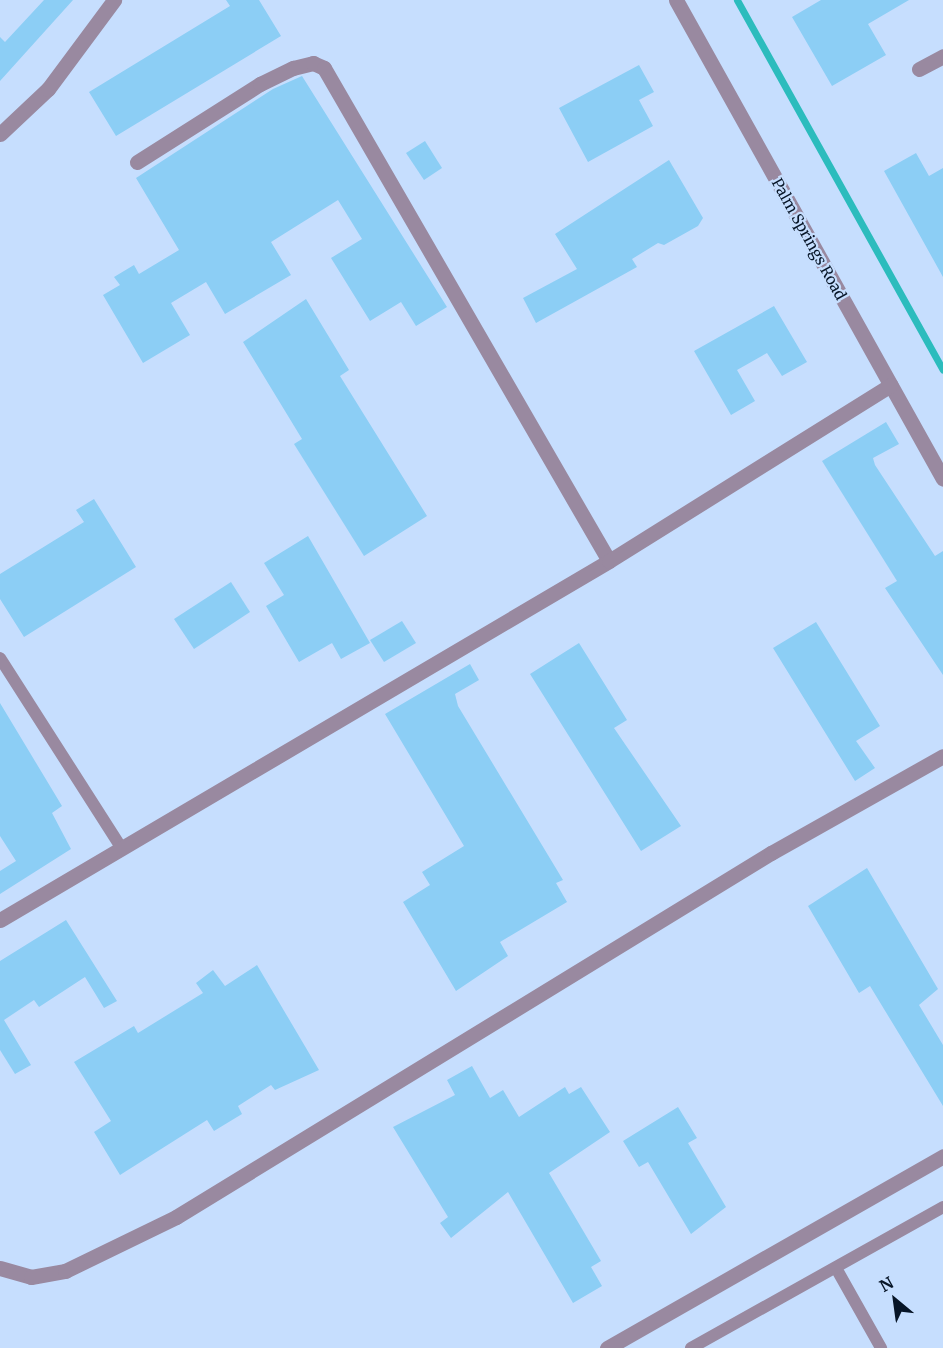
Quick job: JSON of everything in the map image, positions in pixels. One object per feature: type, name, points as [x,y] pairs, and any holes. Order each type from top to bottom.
[{"type":"street","points":[[0,134],[48,89],[114,0]]},
{"type":"street","name":"Palm Springs Road","points":[[676,0],[943,479]]},
{"type":"street","points":[[919,69],[943,56]]},
{"type":"street","points":[[137,162],[260,84],[293,68],[313,63],[324,68],[609,561]]},
{"type":"street","points":[[0,920],[609,561],[891,385]]},
{"type":"street","points":[[0,1268],[31,1277],[65,1271],[176,1217],[771,853],[943,756]]},
{"type":"street","points":[[607,1348],[943,1156]]},
{"type":"lane","points":[[0,658],[121,848]]},
{"type":"lane","points":[[691,1348],[943,1206]]},
{"type":"lane","points":[[836,1268],[881,1348]]},
{"type":"building","points":[[44,0],[73,0],[0,81],[0,37],[5,42]]},
{"type":"building","points":[[226,0],[259,0],[281,36],[116,136],[89,92],[230,6]]},
{"type":"building","points":[[821,0],[909,0],[868,24],[886,55],[832,86],[792,17]]},
{"type":"building","points":[[639,65],[654,92],[639,100],[653,126],[588,162],[559,108]]},
{"type":"building","points":[[302,76],[447,307],[416,326],[401,302],[370,321],[331,258],[362,239],[338,200],[271,242],[291,275],[225,314],[206,282],[171,303],[190,335],[143,363],[103,295],[120,285],[114,277],[134,265],[139,274],[179,250],[136,178],[273,89]]},
{"type":"building","points":[[425,141],[442,168],[424,180],[406,153]]},
{"type":"building","points":[[916,153],[929,176],[943,168],[943,277],[884,171]]},
{"type":"building","points":[[669,160],[703,218],[698,226],[664,245],[658,243],[632,259],[637,267],[536,323],[523,298],[577,269],[555,234]]},
{"type":"building","points":[[306,299],[349,370],[340,376],[427,516],[364,556],[294,444],[302,439],[243,342]]},
{"type":"building","points":[[774,306],[807,362],[782,376],[767,353],[737,370],[755,401],[731,415],[694,351]]},
{"type":"building","points":[[886,422],[899,444],[873,458],[875,465],[935,556],[943,551],[943,675],[885,588],[897,581],[822,461]]},
{"type":"building","points":[[94,499],[136,567],[24,637],[0,599],[0,574],[84,522],[76,510]]},
{"type":"building","points":[[308,536],[370,643],[341,659],[332,643],[299,662],[266,606],[284,595],[264,563]]},
{"type":"building","points":[[231,582],[250,612],[194,649],[174,619]]},
{"type":"building","points":[[402,621],[416,643],[384,662],[370,640]]},
{"type":"building","points":[[816,622],[880,726],[856,741],[875,768],[855,781],[773,648]]},
{"type":"building","points":[[579,643],[627,720],[614,728],[681,826],[641,851],[530,674]]},
{"type":"building","points":[[470,664],[479,680],[455,694],[458,706],[563,880],[556,883],[567,902],[500,942],[508,956],[456,991],[403,902],[430,885],[422,872],[464,846],[385,714]]},
{"type":"building","points":[[0,703],[62,806],[52,813],[71,849],[0,894],[0,871],[16,861],[0,836]]},
{"type":"building","points":[[867,868],[938,989],[919,1005],[943,1045],[943,1106],[870,986],[859,993],[808,906]]},
{"type":"building","points":[[66,920],[117,1001],[104,1008],[85,977],[39,1007],[34,1000],[4,1020],[31,1065],[15,1074],[0,1050],[0,961]]},
{"type":"building","points":[[257,965],[319,1070],[275,1090],[271,1085],[238,1106],[242,1114],[214,1131],[207,1120],[120,1175],[94,1132],[111,1121],[74,1062],[134,1026],[138,1033],[203,993],[196,983],[213,970],[225,986]]},
{"type":"building","points":[[472,1066],[490,1098],[503,1090],[519,1117],[565,1087],[569,1094],[581,1087],[610,1132],[549,1173],[601,1261],[591,1267],[602,1286],[573,1303],[508,1192],[451,1238],[440,1223],[448,1217],[393,1127],[455,1095],[447,1080]]},
{"type":"building","points":[[678,1107],[697,1138],[688,1143],[726,1207],[691,1234],[648,1162],[639,1167],[623,1141]]},
{"type":"waterway","points":[[737,0],[943,370]]}]
